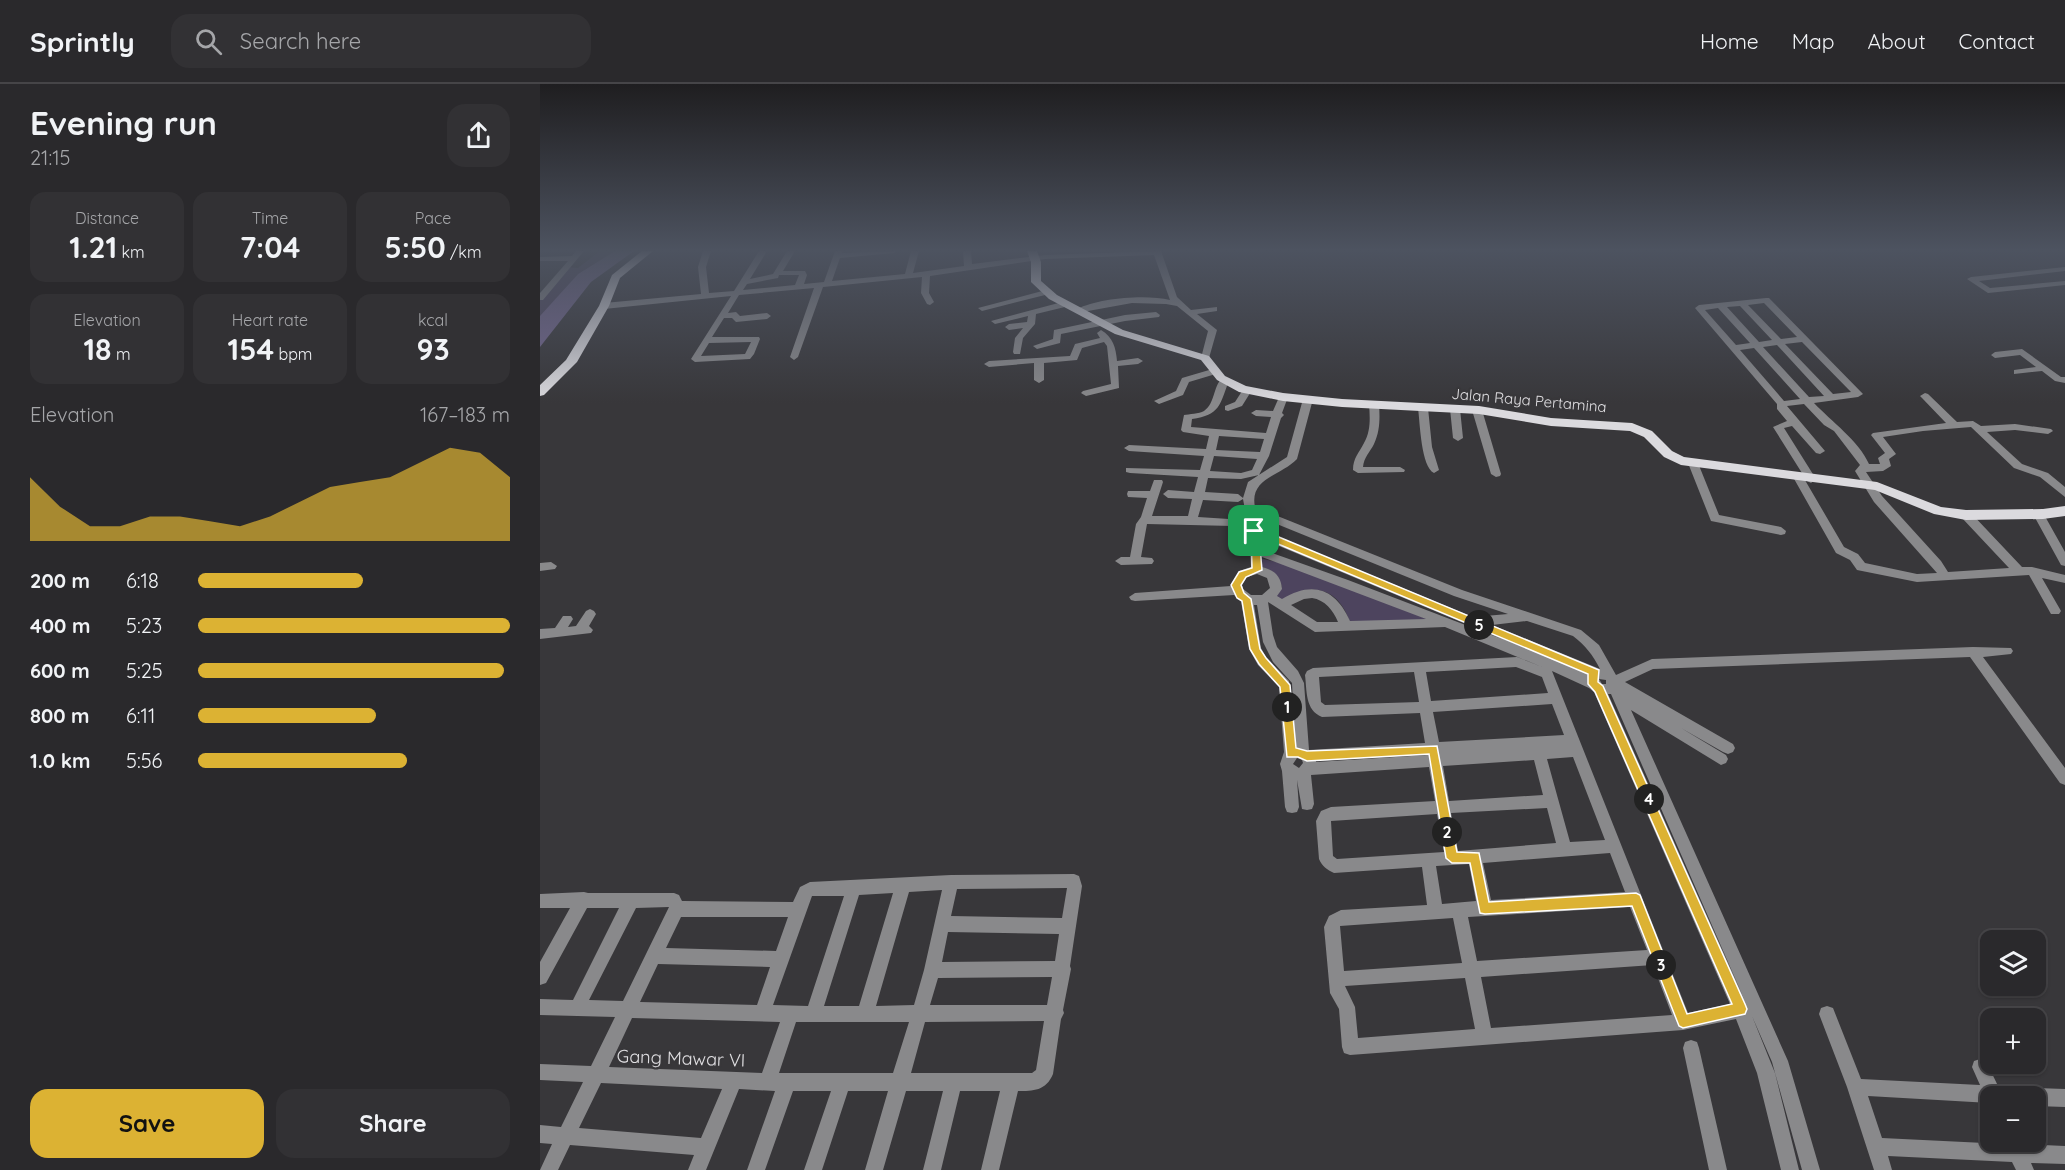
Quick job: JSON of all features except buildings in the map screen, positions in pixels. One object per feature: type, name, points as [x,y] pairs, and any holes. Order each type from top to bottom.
[{"type":"main road","points":[[540,392],[571,362],[606,302]]},
{"type":"main road","points":[[1062,302],[1100,323],[1110,334],[1205,358]]},
{"type":"main road","name":"Jalan Raya Pertamina","points":[[1205,358],[1220,376],[1247,390],[1283,397],[1477,410],[1551,422],[1632,426],[1648,434],[1673,459],[1693,463],[1885,489],[1939,511],[1966,515],[2038,514],[2065,511]]},
{"type":"street","points":[[604,306],[645,302]]},
{"type":"street","points":[[706,340],[756,339],[750,354],[747,357],[695,359],[706,340],[732,302]]},
{"type":"street","points":[[794,357],[816,302]]},
{"type":"street","points":[[982,308],[1007,302]]},
{"type":"street","points":[[1080,311],[1086,308],[1129,302]]},
{"type":"street","points":[[1169,302],[1177,304],[1213,330],[1205,358]]},
{"type":"street","points":[[1754,302],[1699,308],[1782,404],[1782,409],[1820,451]]},
{"type":"street","points":[[1769,302],[1858,394],[1782,404]]},
{"type":"street","points":[[1743,303],[1831,398]]},
{"type":"street","points":[[995,321],[1032,314],[1066,304]]},
{"type":"street","points":[[1720,305],[1827,423],[1837,429],[1864,463]]},
{"type":"street","points":[[1190,313],[1215,309]]},
{"type":"street","points":[[1017,352],[1019,338],[1031,324],[1032,314]]},
{"type":"street","points":[[723,316],[736,315],[736,319],[767,316]]},
{"type":"street","points":[[1037,346],[1057,341],[1057,332],[1156,315]]},
{"type":"street","points":[[1009,327],[1031,324]]},
{"type":"street","points":[[989,364],[1075,358],[1078,345],[1110,334],[1116,386],[1086,393]]},
{"type":"street","points":[[1733,348],[1804,339]]},
{"type":"street","points":[[1995,355],[2022,352],[2058,380],[2065,380]]},
{"type":"street","points":[[1039,361],[1039,380]]},
{"type":"street","points":[[1114,364],[1138,361]]},
{"type":"street","points":[[2017,372],[2044,368]]},
{"type":"street","points":[[1158,401],[1180,393],[1185,380],[1220,376],[1215,404],[1204,415],[1189,416],[1185,429],[1269,436]]},
{"type":"street","points":[[1228,408],[1241,402],[1247,390]]},
{"type":"street","points":[[1925,396],[1954,425]]},
{"type":"street","points":[[1130,470],[1248,476],[1259,469],[1269,436],[1279,415],[1283,397]]},
{"type":"street","points":[[1257,570],[1254,531],[1248,499],[1252,485],[1294,456],[1308,399]]},
{"type":"street","points":[[1374,404],[1375,423],[1372,438],[1359,457],[1358,470],[1400,470]]},
{"type":"street","points":[[1423,408],[1427,447],[1434,470]]},
{"type":"street","points":[[1455,410],[1458,438]]},
{"type":"street","points":[[1477,410],[1496,474]]},
{"type":"street","points":[[1256,413],[1279,415]]},
{"type":"street","points":[[1794,422],[1778,427],[1811,479]]},
{"type":"street","points":[[1945,576],[1868,486],[1860,469],[1885,468],[1883,458],[1891,454],[1876,435],[1954,425],[2048,431]]},
{"type":"street","points":[[1975,426],[2018,466],[2044,475],[2065,493]]},
{"type":"street","points":[[1192,520],[1215,433]]},
{"type":"street","points":[[1129,448],[1264,456]]},
{"type":"street","points":[[1693,463],[1715,518],[1781,531]]},
{"type":"street","points":[[1797,477],[1840,550],[1854,557],[1861,567],[1917,578],[2032,571],[2065,579]]},
{"type":"street","points":[[1135,561],[1141,524],[1146,519],[1158,482]]},
{"type":"street","points":[[1132,494],[1154,495]]},
{"type":"street","points":[[1168,494],[1238,498]]},
{"type":"street","points":[[1251,510],[1458,592],[1585,637],[1597,649],[1606,684],[1748,1008],[1780,1061],[1811,1170]]},
{"type":"street","points":[[2038,514],[2065,562]]},
{"type":"street","points":[[1966,515],[2019,571]]},
{"type":"street","points":[[1146,519],[1229,523]]},
{"type":"street","points":[[1254,531],[1470,621],[1606,684],[1725,753],[1642,710],[1606,684],[1289,561],[1255,551]]},
{"type":"street","points":[[1289,561],[1300,551]]},
{"type":"street","points":[[1122,561],[1148,561]]},
{"type":"street","points":[[1292,807],[1289,770],[1299,774],[1303,761],[1285,685],[1262,661],[1255,649],[1242,595],[1236,585],[1243,574],[1257,570],[1268,572],[1275,579],[1276,588],[1266,598],[1269,645],[1275,655],[1295,675],[1298,684],[1307,804]]},
{"type":"street","points":[[2032,571],[2055,610]]},
{"type":"street","points":[[1282,605],[1306,594],[1322,596],[1336,605],[1346,626]]},
{"type":"street","points":[[1135,597],[1242,595],[1266,598],[1282,605],[1315,627],[1532,617]]},
{"type":"street","points":[[540,634],[583,631],[590,614]]},
{"type":"street","points":[[558,633],[567,619]]},
{"type":"street","points":[[1606,684],[1652,664],[2007,651]]},
{"type":"street","points":[[1973,652],[2065,779]]},
{"type":"street","points":[[1556,698],[1322,711],[1315,705],[1311,675],[1313,673],[1517,662],[1547,674],[1683,1022]]},
{"type":"street","points":[[1419,667],[1452,858]]},
{"type":"street","points":[[1606,684],[1629,721],[1748,1008],[1790,1170]]},
{"type":"street","points":[[1629,721],[1642,710]]},
{"type":"street","points":[[1303,761],[1575,746]]},
{"type":"street","points":[[1434,755],[1539,753],[1575,746]]},
{"type":"street","points":[[1539,753],[1565,849]]},
{"type":"street","points":[[1552,801],[1331,814],[1323,821],[1326,859],[1335,866],[1615,846]]},
{"type":"street","points":[[1475,857],[1485,908]]},
{"type":"street","points":[[1428,859],[1436,911]]},
{"type":"street","points":[[540,1007],[790,1014],[1056,1013],[1075,886],[1072,879],[810,889],[805,892],[798,910],[762,1013]]},
{"type":"street","points":[[874,1170],[932,970],[951,882]]},
{"type":"street","points":[[865,1014],[903,886]]},
{"type":"street","points":[[813,1014],[854,888]]},
{"type":"street","points":[[540,977],[584,899]]},
{"type":"street","points":[[577,1008],[632,899]]},
{"type":"street","points":[[1636,899],[1436,911],[1341,918],[1334,921],[1332,927],[1338,993],[1347,1007],[1350,1047],[1683,1022],[1748,1008]]},
{"type":"street","points":[[540,901],[674,900],[676,909],[549,1170]]},
{"type":"street","points":[[676,909],[798,910]]},
{"type":"street","points":[[1460,910],[1485,1037]]},
{"type":"street","points":[[943,924],[1069,926]]},
{"type":"street","points":[[654,956],[780,959]]},
{"type":"street","points":[[1337,979],[1658,957]]},
{"type":"street","points":[[932,970],[1063,969]]},
{"type":"street","name":"Gang Mawar VI","points":[[540,1072],[787,1083],[1036,1082],[1044,1074],[1056,1013]]},
{"type":"street","points":[[766,1082],[790,1014]]},
{"type":"street","points":[[1827,1014],[1856,1087],[1882,1170]]},
{"type":"street","points":[[1691,1048],[1718,1170]]},
{"type":"street","points":[[697,1170],[734,1080]]},
{"type":"street","points":[[813,1170],[842,1082]]},
{"type":"street","points":[[990,1170],[1011,1082]]},
{"type":"street","points":[[756,1170],[787,1083]]},
{"type":"street","points":[[932,1170],[953,1083]]},
{"type":"street","points":[[1856,1087],[1980,1095]]},
{"type":"street","points":[[2046,1097],[2065,1098]]},
{"type":"street","points":[[540,1134],[706,1147]]},
{"type":"street","points":[[1875,1147],[1980,1147]]},
{"type":"street","points":[[2018,1152],[2025,1170]]},
{"type":"street","points":[[2046,1152],[2065,1155]]},
{"type":"shaded area","points":[[540,302],[554,302],[540,317]]},
{"type":"shaded area","points":[[553,302],[576,302],[540,347],[540,316]]},
{"type":"shaded area","points":[[1259,558],[1286,564],[1430,620],[1350,623],[1336,598],[1317,590],[1303,591],[1282,600],[1276,597],[1282,587],[1279,579],[1272,571],[1260,566]]},
{"type":"route","points":[[1254,531],[1596,673],[1591,680],[1599,689],[1627,749],[1740,1009],[1683,1022],[1636,899],[1485,908],[1475,857],[1452,858],[1433,749],[1307,756],[1298,752],[1291,754],[1285,685],[1271,672],[1255,649],[1247,599],[1241,596],[1236,585],[1243,574],[1257,570],[1254,531]]}]
